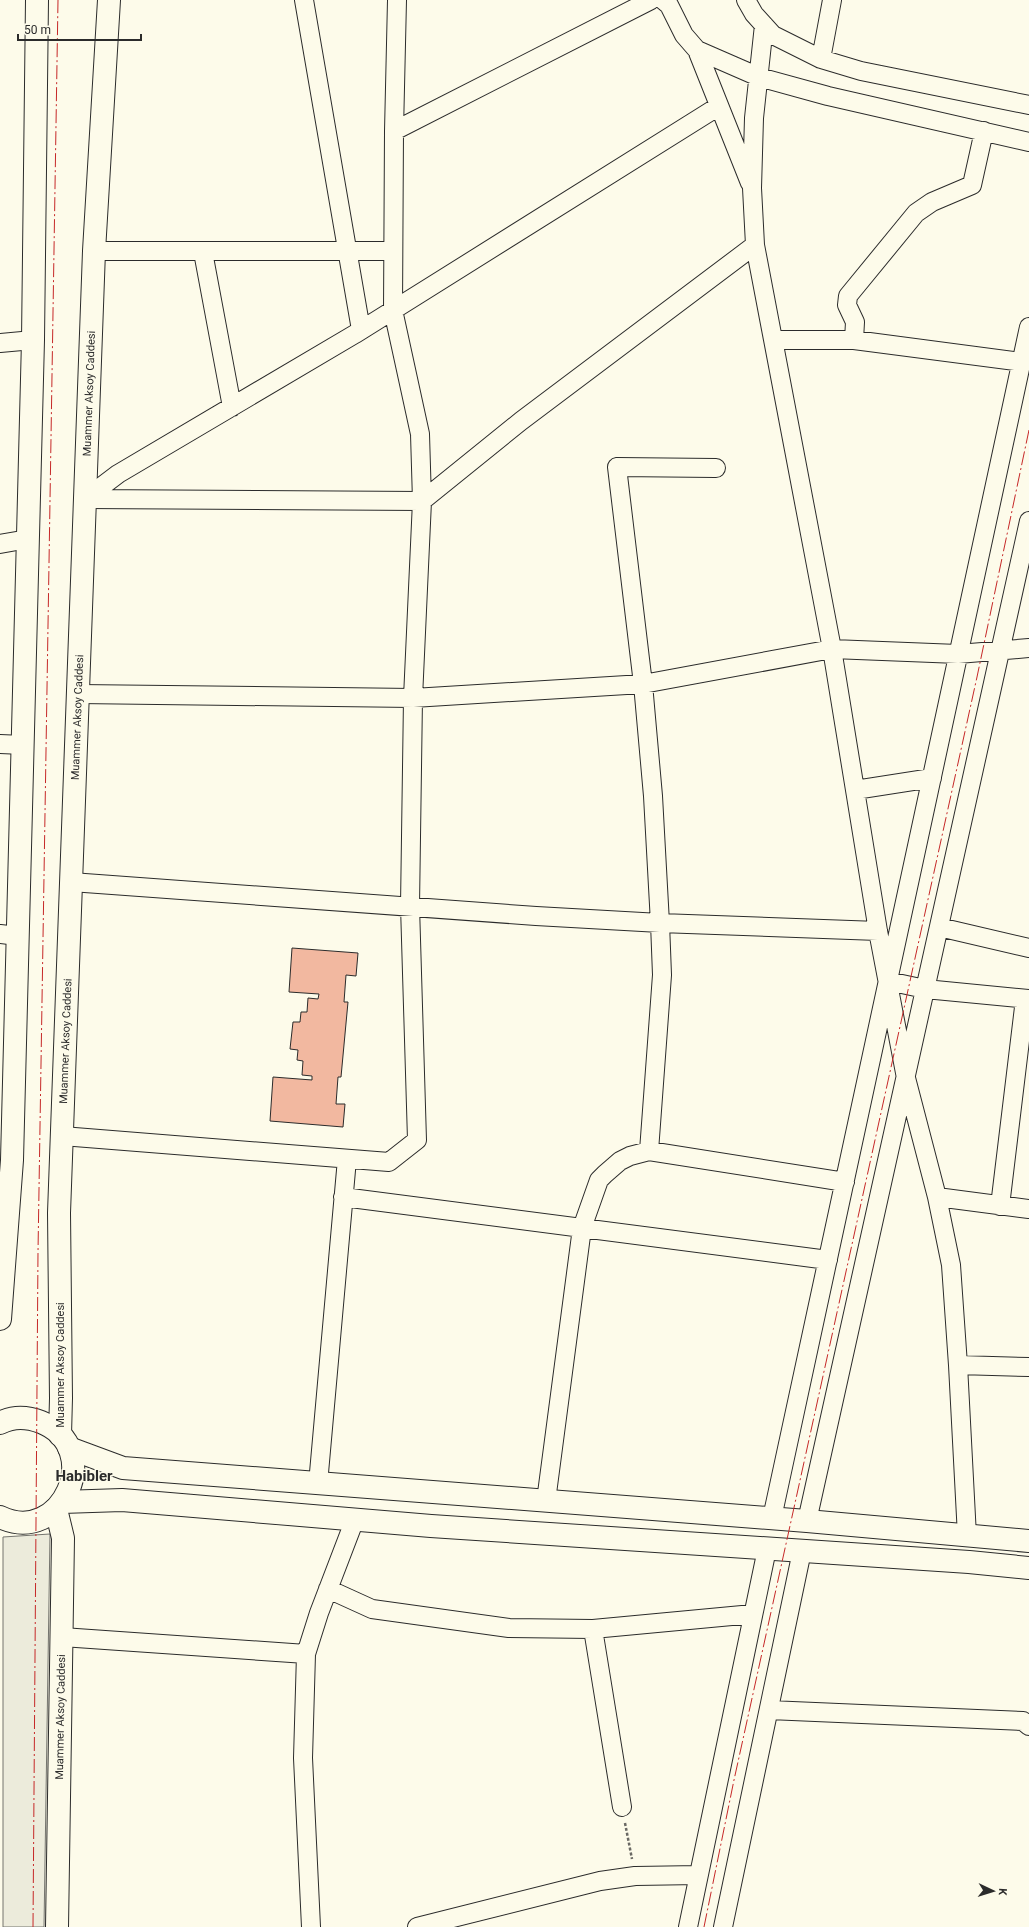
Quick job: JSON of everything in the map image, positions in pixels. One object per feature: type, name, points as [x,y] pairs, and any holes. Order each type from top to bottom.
[{"type":"main road","points":[[0,1319],[6,1159],[9,935],[23,745],[33,340],[37,0]]},
{"type":"main road","name":"Muammer Aksoy Caddesi","points":[[57,1927],[62,1637],[62,1538],[59,1505],[70,1490],[73,1476],[73,1462],[65,1442],[61,1398],[59,1213],[94,251],[109,0]]},
{"type":"main road","points":[[0,1423],[19,1418],[34,1419],[49,1425],[65,1442],[123,1468],[772,1518],[1029,1541]]},
{"type":"main road","points":[[0,1517],[18,1522],[31,1521],[43,1517],[59,1505],[122,1500],[355,1519],[968,1562],[1029,1568]]},
{"type":"street","points":[[304,0],[361,330]]},
{"type":"street","points":[[62,1136],[389,1162],[417,1140],[410,906],[412,698],[422,501],[420,434],[393,310],[394,131],[397,0]]},
{"type":"street","points":[[394,131],[651,0]]},
{"type":"street","points":[[664,0],[684,35],[697,50],[752,188]]},
{"type":"street","points":[[746,0],[754,14],[773,35],[821,59],[861,71],[1029,105]]},
{"type":"street","points":[[821,59],[832,0]]},
{"type":"street","points":[[764,25],[760,77],[754,118],[752,188],[755,244],[832,649],[878,931],[906,1078],[937,1197],[951,1265],[958,1365],[966,1536]]},
{"type":"street","points":[[697,50],[760,77],[828,96],[1029,142]]},
{"type":"street","points":[[85,499],[118,474],[361,330],[719,106]]},
{"type":"street","points":[[854,340],[855,322],[847,305],[848,296],[916,213],[932,202],[972,185],[984,131]]},
{"type":"street","points":[[85,499],[422,501],[521,421],[755,244]]},
{"type":"street","points":[[94,251],[393,251]]},
{"type":"street","points":[[203,252],[232,407]]},
{"type":"street","points":[[772,1518],[1029,327]]},
{"type":"street","points":[[0,343],[33,340]]},
{"type":"street","points":[[773,340],[854,340],[1022,362]]},
{"type":"street","points":[[649,1151],[662,976],[660,923],[653,796],[644,684],[617,467],[716,468]]},
{"type":"street","points":[[807,1521],[1029,521]]},
{"type":"street","points":[[0,544],[28,539]]},
{"type":"street","points":[[78,694],[412,698],[644,684],[832,649],[958,654],[1029,648]]},
{"type":"street","points":[[0,744],[23,745]]},
{"type":"street","points":[[855,790],[932,778]]},
{"type":"street","points":[[71,882],[660,923],[878,931]]},
{"type":"street","points":[[939,927],[1029,948]]},
{"type":"street","points":[[888,981],[926,989],[1027,999],[1000,1206]]},
{"type":"street","points":[[546,1501],[582,1228],[600,1180],[605,1174],[620,1161],[630,1156],[649,1151],[845,1182]]},
{"type":"street","points":[[318,1484],[347,1159]]},
{"type":"street","points":[[343,1197],[828,1260]]},
{"type":"street","points":[[937,1197],[1029,1209]]},
{"type":"street","points":[[958,1365],[1029,1367]]},
{"type":"street","points":[[311,1927],[303,1758],[306,1654],[328,1589],[355,1519]]},
{"type":"street","points":[[688,1927],[767,1549]]},
{"type":"street","points":[[723,1927],[802,1551]]},
{"type":"street","points":[[328,1589],[372,1609],[509,1628],[593,1629],[753,1614]]},
{"type":"street","points":[[593,1629],[622,1807]]},
{"type":"street","points":[[62,1637],[306,1654]]},
{"type":"street","points":[[769,1710],[1023,1721],[1029,1726]]},
{"type":"street","points":[[417,1927],[600,1881],[635,1876],[699,1875]]},
{"type":"path","points":[[622,1807],[635,1876]]},
{"type":"shaded area","points":[[50,1534],[44,1927],[3,1927],[3,1537]]},
{"type":"building","points":[[292,948],[358,953],[356,976],[346,975],[344,1002],[348,1002],[341,1077],[338,1077],[336,1104],[345,1104],[343,1127],[270,1121],[273,1077],[312,1080],[312,1076],[302,1075],[303,1061],[297,1060],[298,1050],[290,1049],[293,1022],[300,1022],[301,1012],[307,1012],[308,998],[318,999],[319,994],[289,992]]},
{"type":"power","points":[[33,1927],[38,1252],[58,0]]},
{"type":"power","points":[[704,1927],[734,1780],[977,677],[1029,430]]},
{"type":"district","name":"Habibler","points":[[84,1476]]}]
